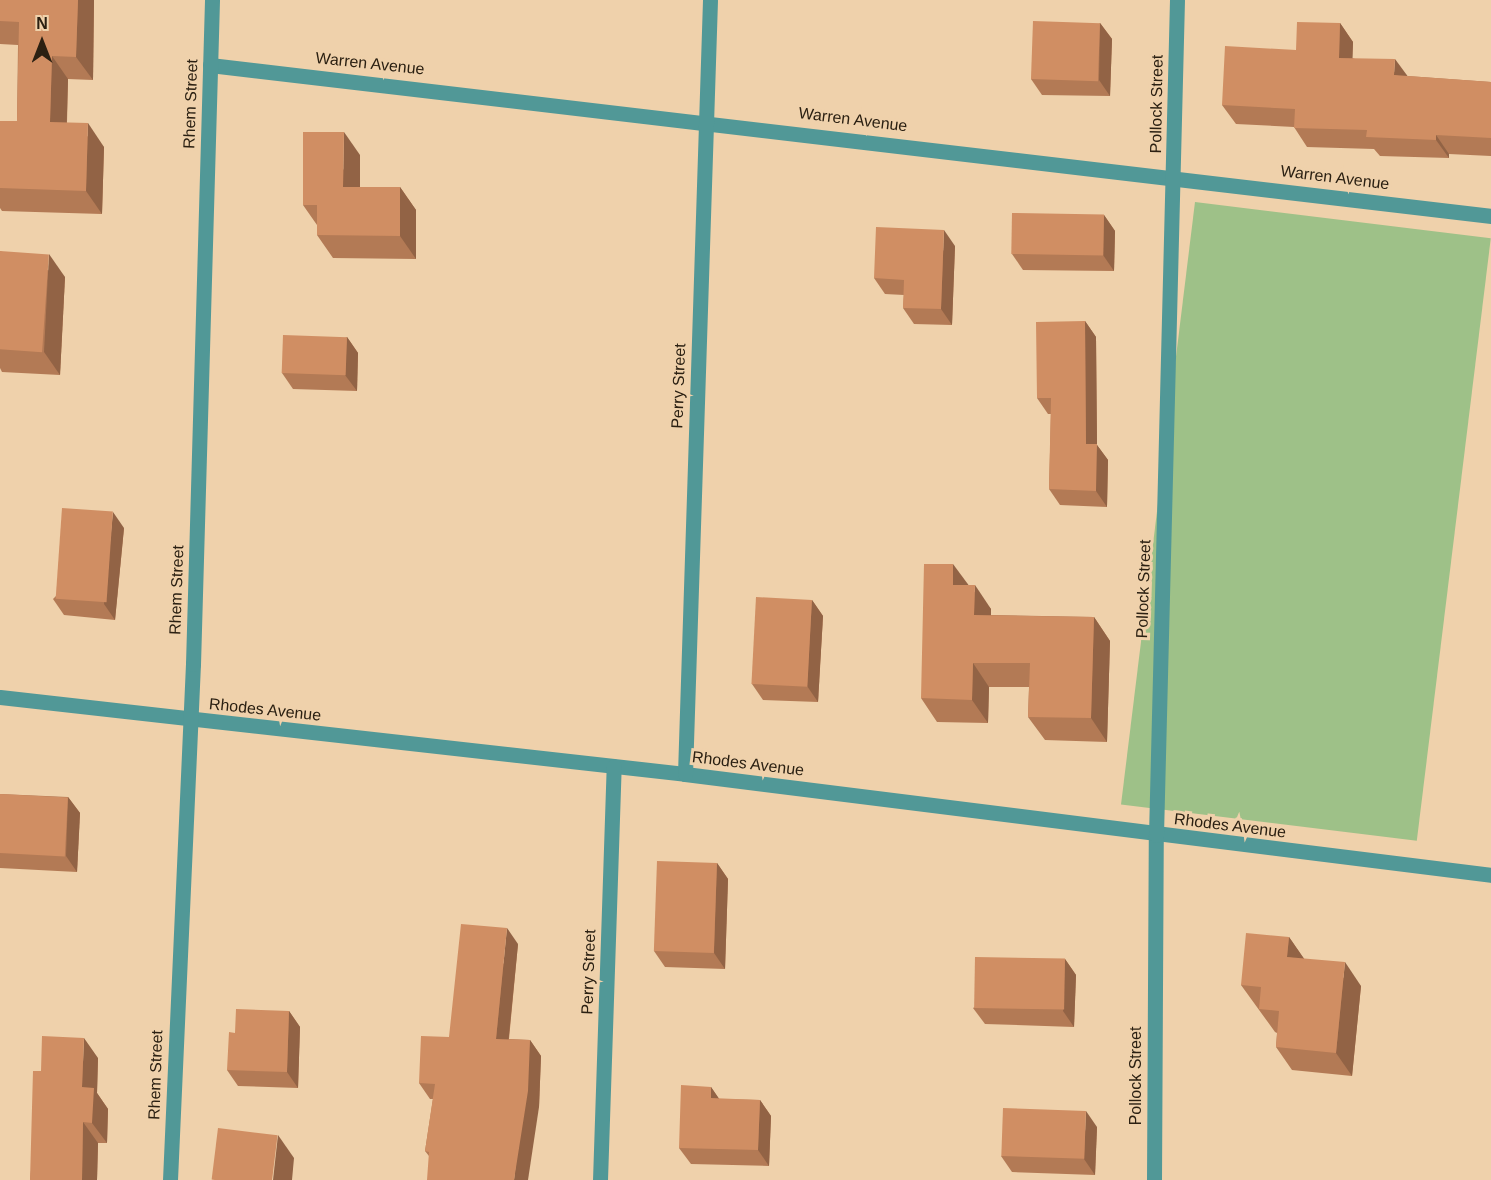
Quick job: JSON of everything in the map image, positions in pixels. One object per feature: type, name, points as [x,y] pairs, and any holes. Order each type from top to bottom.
[{"type":"street","name":"Rhem Street","points":[[170,1180],[189,720],[212,0]]},
{"type":"street","name":"Perry Street","points":[[685,774],[710,0]]},
{"type":"street","name":"Pollock Street","points":[[1154,1180],[1156,835],[1177,0]]},
{"type":"street","name":"Warren Avenue","points":[[210,64],[705,120],[1491,216]]},
{"type":"street","name":"Rhodes Avenue","points":[[0,697],[685,774],[1156,835],[1491,875]]},
{"type":"street","name":"Perry Street","points":[[600,1180],[614,766]]},
{"type":"green space","points":[[1195,202],[1491,238],[1417,841],[1121,804]]},
{"type":"building","points":[[0,0],[78,0],[76,57],[52,56],[50,122],[88,123],[86,191],[0,188],[0,121],[17,121],[19,22],[0,21]]},
{"type":"building","points":[[1033,21],[1100,23],[1098,81],[1031,79]]},
{"type":"building","points":[[1297,22],[1340,23],[1339,58],[1395,59],[1394,75],[1491,82],[1491,138],[1436,135],[1436,140],[1366,137],[1367,130],[1294,128],[1295,109],[1222,105],[1225,46],[1296,50]]},
{"type":"building","points":[[303,132],[344,132],[343,187],[400,187],[400,236],[317,235],[317,205],[303,205]]},
{"type":"building","points":[[1012,213],[1104,215],[1103,256],[1011,254]]},
{"type":"building","points":[[876,227],[944,230],[941,309],[903,308],[904,280],[874,278]]},
{"type":"building","points":[[0,251],[49,254],[42,352],[0,349]]},
{"type":"building","points":[[1085,321],[1086,444],[1097,444],[1096,491],[1049,489],[1051,398],[1037,398],[1036,322]]},
{"type":"building","points":[[283,335],[347,337],[346,375],[282,373]]},
{"type":"building","points":[[62,508],[113,512],[107,602],[56,599]]},
{"type":"building","points":[[924,564],[953,564],[953,585],[975,585],[974,615],[1094,617],[1091,718],[1028,717],[1030,663],[973,663],[972,700],[921,698]]},
{"type":"building","points":[[756,597],[812,600],[807,687],[751,684]]},
{"type":"building","points":[[0,794],[68,798],[65,856],[0,853]]},
{"type":"building","points":[[657,861],[717,863],[714,953],[654,951]]},
{"type":"building","points":[[461,924],[507,928],[496,1039],[530,1040],[528,1091],[514,1180],[427,1180],[429,1152],[425,1151],[435,1084],[419,1083],[421,1036],[449,1037]]},
{"type":"building","points":[[1246,933],[1289,937],[1287,957],[1345,962],[1336,1053],[1276,1047],[1279,1011],[1259,1009],[1261,987],[1241,985]]},
{"type":"building","points":[[975,957],[1065,959],[1064,1010],[974,1008]]},
{"type":"building","points":[[236,1009],[289,1011],[287,1072],[227,1070],[229,1032],[235,1033]]},
{"type":"building","points":[[42,1036],[84,1038],[82,1087],[94,1088],[92,1123],[83,1122],[82,1180],[30,1180],[33,1071],[41,1071]]},
{"type":"building","points":[[681,1085],[711,1087],[711,1098],[760,1100],[758,1150],[679,1148]]},
{"type":"building","points":[[1003,1108],[1086,1111],[1084,1159],[1001,1156]]},
{"type":"building","points":[[218,1128],[278,1135],[272,1180],[212,1180]]}]
